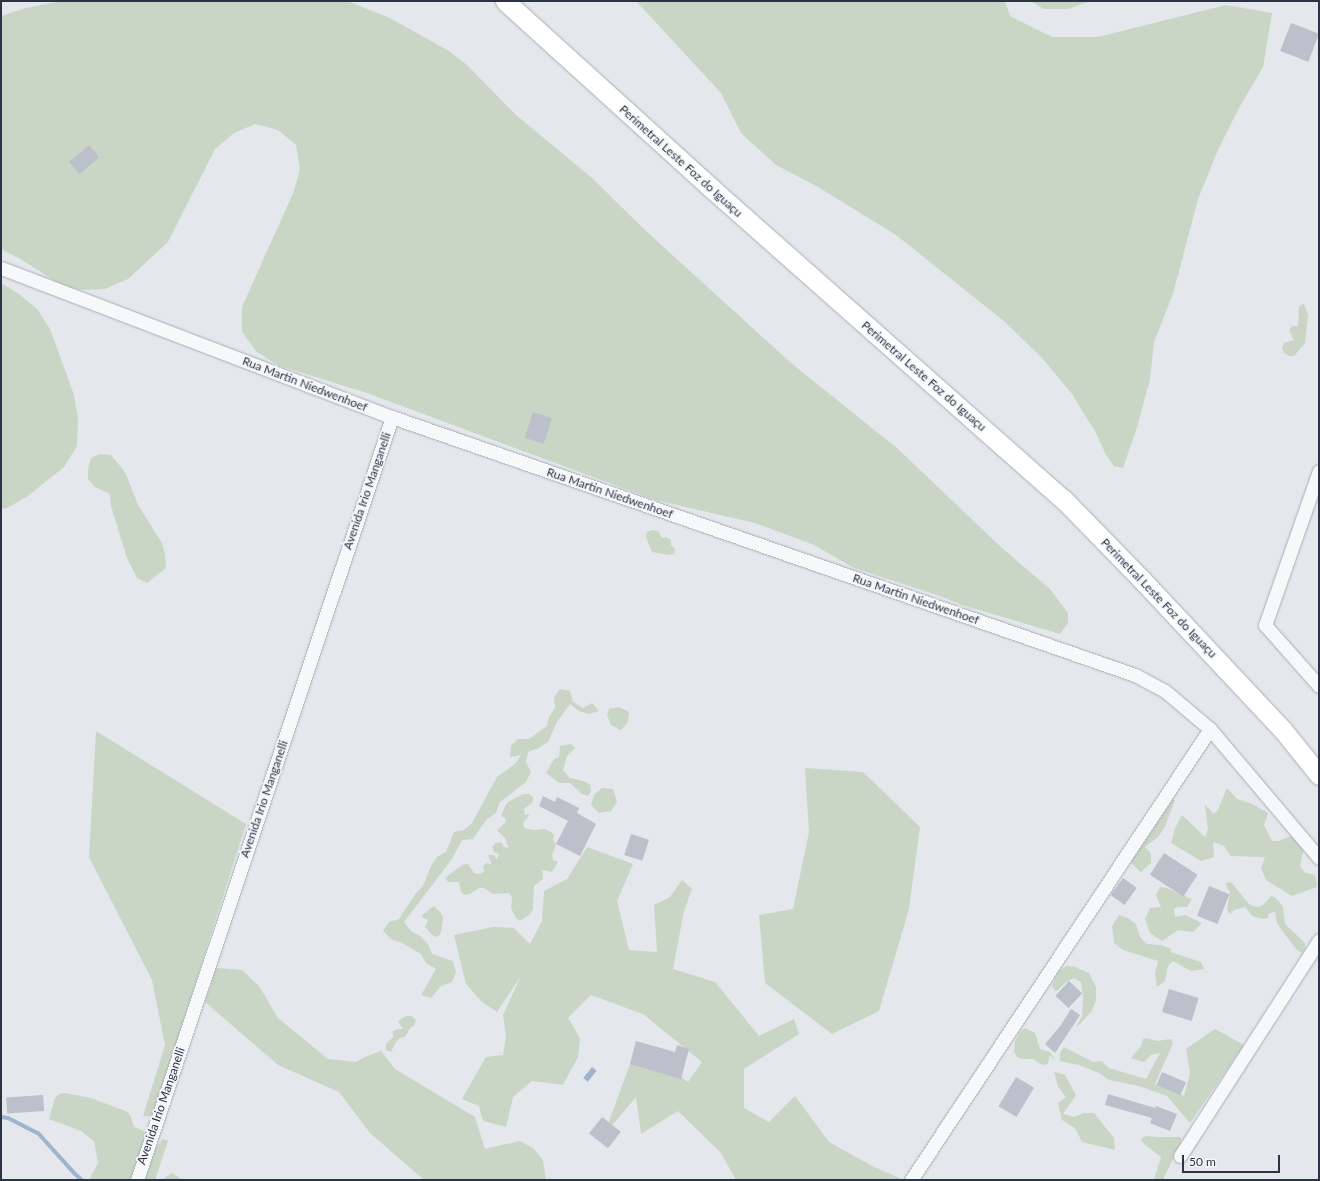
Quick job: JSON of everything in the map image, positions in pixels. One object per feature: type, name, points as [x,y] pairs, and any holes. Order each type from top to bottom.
[{"type":"highway","name":"Perimetral Leste Foz do Iguaçu","points":[[505,1],[710,188],[1064,500],[1142,580],[1282,729],[1319,775]]},
{"type":"street","name":"Rua Martin Niedwenhoef","points":[[1,268],[392,417],[1135,675],[1165,690],[1210,729],[1319,858]]},
{"type":"street","name":"Avenida Irio Manganelli","points":[[137,1180],[392,417]]},
{"type":"street","points":[[1319,471],[1265,625],[1319,686]]},
{"type":"street","points":[[911,1180],[1210,729]]},
{"type":"street","points":[[1180,1156],[1319,940]]},
{"type":"green space","points":[[61,1],[347,1],[390,18],[449,51],[467,65],[516,115],[592,178],[646,231],[791,363],[898,449],[1002,548],[1050,589],[1068,613],[1068,623],[1060,634],[962,605],[940,596],[854,568],[814,545],[755,523],[655,500],[367,393],[277,365],[256,351],[242,332],[242,307],[294,191],[300,169],[296,145],[278,130],[255,124],[234,133],[215,149],[168,242],[128,279],[105,289],[83,290],[61,285],[22,260],[1,249],[1,16],[26,8]]},
{"type":"green space","points":[[636,1],[1005,1],[1010,16],[1052,37],[1098,37],[1226,5],[1272,13],[1263,67],[1239,108],[1218,150],[1198,199],[1173,294],[1154,342],[1150,379],[1138,424],[1123,468],[1114,466],[1106,455],[1096,433],[1072,394],[1043,359],[1005,322],[896,235],[818,187],[776,165],[741,133],[721,93]]},
{"type":"green space","points":[[1030,1],[1091,1],[1068,9],[1044,9]]},
{"type":"green space","points":[[1,283],[19,294],[37,309],[50,329],[74,395],[78,418],[77,446],[64,467],[28,496],[7,508],[1,509]]},
{"type":"green space","points":[[1304,304],[1308,315],[1305,343],[1294,356],[1289,356],[1284,353],[1282,348],[1284,343],[1294,340],[1289,330],[1292,326],[1298,326],[1299,306]]},
{"type":"green space","points":[[100,454],[111,455],[125,472],[138,505],[162,543],[165,554],[166,568],[147,583],[137,578],[127,558],[111,506],[110,494],[95,487],[88,479],[88,469],[91,458]]},
{"type":"green space","points":[[652,530],[658,531],[662,538],[666,537],[671,540],[671,545],[675,549],[674,554],[668,555],[652,552],[646,537],[647,532]]},
{"type":"green space","points":[[560,689],[570,691],[573,702],[583,708],[592,703],[599,711],[589,714],[579,711],[570,704],[557,722],[548,742],[539,748],[528,752],[526,762],[531,772],[526,782],[500,802],[496,813],[486,820],[473,839],[462,840],[452,859],[404,922],[411,931],[420,936],[428,944],[432,954],[453,961],[456,972],[452,982],[441,986],[431,998],[421,995],[436,969],[426,963],[421,954],[402,943],[391,939],[383,931],[389,922],[399,919],[416,893],[423,886],[431,866],[437,857],[446,852],[454,832],[464,830],[472,823],[497,777],[516,763],[521,755],[510,757],[511,746],[518,739],[529,739],[547,726],[549,717],[555,708],[554,697]]},
{"type":"green space","points":[[619,707],[629,712],[628,722],[621,730],[611,725],[607,715],[609,709]]},
{"type":"green space","points":[[96,731],[246,824],[153,1117],[143,1116],[165,1045],[152,980],[89,857]]},
{"type":"green space","points":[[571,744],[575,748],[567,756],[563,770],[570,778],[586,782],[590,785],[591,791],[588,796],[582,794],[570,783],[559,783],[546,773],[554,759],[559,757],[560,746]]},
{"type":"green space","points":[[805,768],[863,772],[920,827],[909,909],[879,1011],[832,1034],[765,983],[759,915],[793,909],[809,832]]},
{"type":"green space","points":[[602,788],[613,789],[617,802],[611,811],[599,813],[591,805],[594,795]]},
{"type":"green space","points":[[1227,788],[1237,799],[1252,804],[1268,813],[1264,825],[1272,841],[1279,841],[1296,834],[1304,848],[1300,866],[1305,873],[1315,875],[1317,887],[1292,896],[1266,880],[1261,868],[1265,857],[1231,856],[1224,846],[1213,842],[1214,857],[1201,861],[1171,843],[1175,828],[1182,815],[1205,837],[1208,829],[1205,805],[1214,814],[1218,810]]},
{"type":"green space","points":[[523,794],[529,794],[533,797],[533,802],[524,809],[525,815],[530,814],[523,823],[524,828],[534,830],[545,829],[554,834],[553,840],[556,844],[552,855],[553,860],[558,862],[552,872],[542,870],[543,879],[534,886],[533,909],[530,914],[520,921],[516,918],[511,908],[512,897],[509,893],[493,894],[484,888],[479,888],[470,894],[465,895],[461,892],[459,882],[448,882],[445,878],[462,865],[468,864],[474,873],[479,874],[484,872],[483,866],[487,863],[492,865],[488,855],[493,855],[497,859],[499,854],[494,852],[492,847],[496,843],[501,842],[504,847],[509,848],[505,838],[497,830],[505,823],[506,819],[501,816],[505,806],[508,802]]},
{"type":"green space","points":[[1167,799],[1175,800],[1165,827],[1158,837],[1145,847],[1151,854],[1151,863],[1141,872],[1131,863],[1137,841],[1144,829],[1153,829],[1155,814]]},
{"type":"green space","points":[[587,847],[633,864],[617,901],[629,950],[657,952],[654,905],[670,897],[682,880],[692,889],[684,911],[673,969],[715,982],[759,1036],[794,1019],[799,1034],[744,1069],[744,1108],[769,1122],[795,1096],[829,1142],[874,1167],[904,1180],[736,1180],[721,1153],[678,1111],[641,1134],[636,1097],[604,1135],[637,1045],[688,1082],[702,1062],[643,1014],[591,995],[568,1018],[580,1038],[578,1057],[563,1085],[532,1081],[513,1097],[506,1127],[483,1121],[479,1106],[462,1099],[486,1057],[503,1055],[506,1036],[503,1015],[521,976],[497,1012],[482,1002],[466,984],[454,935],[493,927],[514,928],[530,944],[542,921],[544,891],[567,879]]},
{"type":"green space","points":[[1231,882],[1249,904],[1253,906],[1259,907],[1271,896],[1276,898],[1283,907],[1285,924],[1305,943],[1305,949],[1302,953],[1297,950],[1277,923],[1275,912],[1269,913],[1268,918],[1262,919],[1252,916],[1245,907],[1234,910],[1230,914],[1227,910],[1230,892],[1226,883]]},
{"type":"green space","points":[[1160,887],[1167,888],[1192,899],[1187,907],[1178,907],[1174,909],[1175,917],[1185,915],[1202,923],[1193,932],[1178,930],[1162,941],[1150,933],[1145,919],[1150,908],[1161,907],[1156,895]]},
{"type":"green space","points":[[434,906],[442,914],[443,919],[441,933],[437,937],[432,935],[425,927],[428,920],[422,917],[422,915]]},
{"type":"green space","points":[[1119,915],[1128,918],[1136,924],[1140,937],[1147,944],[1161,945],[1171,949],[1171,952],[1201,962],[1204,969],[1191,971],[1173,961],[1168,966],[1165,981],[1157,987],[1155,974],[1158,961],[1123,950],[1114,943],[1112,926]]},
{"type":"green space","points":[[1067,966],[1075,967],[1089,973],[1096,987],[1096,1000],[1092,1011],[1076,1028],[1082,1016],[1083,997],[1081,982],[1074,978],[1066,982],[1055,991],[1052,986],[1058,971]]},
{"type":"green space","points":[[216,968],[242,970],[259,986],[278,1018],[328,1059],[356,1062],[381,1051],[395,1069],[475,1117],[485,1149],[520,1141],[533,1148],[543,1160],[546,1180],[424,1180],[370,1133],[339,1092],[278,1065],[205,1002]]},
{"type":"green space","points":[[406,1016],[412,1016],[416,1020],[414,1026],[411,1027],[405,1037],[400,1038],[396,1042],[391,1052],[386,1050],[386,1044],[393,1037],[393,1031],[403,1029],[398,1021]]},
{"type":"green space","points":[[1025,1028],[1035,1033],[1040,1049],[1050,1052],[1055,1061],[1050,1055],[1048,1064],[1042,1065],[1033,1059],[1022,1059],[1017,1057],[1014,1052],[1015,1041],[1020,1032]]},
{"type":"green space","points":[[1215,1029],[1244,1045],[1190,1123],[1167,1096],[1139,1086],[1109,1080],[1099,1073],[1079,1065],[1060,1061],[1060,1053],[1064,1047],[1093,1062],[1101,1061],[1109,1068],[1146,1079],[1160,1053],[1151,1055],[1144,1062],[1131,1058],[1141,1046],[1143,1039],[1146,1038],[1157,1041],[1171,1039],[1173,1043],[1155,1084],[1184,1096],[1190,1073],[1186,1049]]},
{"type":"green space","points":[[1054,1072],[1065,1075],[1076,1095],[1063,1114],[1074,1117],[1084,1113],[1094,1113],[1114,1138],[1115,1150],[1082,1142],[1075,1128],[1062,1120],[1058,1103],[1066,1097],[1058,1087]]},
{"type":"green space","points":[[65,1093],[91,1098],[128,1112],[134,1127],[144,1131],[150,1148],[156,1148],[163,1139],[168,1141],[155,1180],[89,1180],[98,1163],[94,1141],[81,1131],[49,1119],[55,1098],[59,1094]]},
{"type":"green space","points":[[1146,1136],[1181,1137],[1181,1142],[1163,1180],[1154,1180],[1161,1157],[1144,1144],[1141,1139]]},
{"type":"green space","points":[[172,1173],[183,1180],[163,1179]]},
{"type":"water","points":[[592,1067],[597,1071],[588,1082],[583,1078]]},
{"type":"building","points":[[1291,23],[1319,34],[1308,62],[1280,51]]},
{"type":"building","points":[[89,145],[99,157],[79,174],[69,162]]},
{"type":"building","points":[[533,412],[552,418],[544,444],[525,438]]},
{"type":"building","points":[[543,796],[555,802],[557,797],[579,808],[577,813],[596,824],[580,856],[556,844],[568,821],[539,806]]},
{"type":"building","points":[[631,834],[649,840],[642,861],[624,855]]},
{"type":"building","points":[[1164,853],[1198,875],[1183,897],[1150,875]]},
{"type":"building","points":[[1123,878],[1137,888],[1124,905],[1111,895]]},
{"type":"building","points":[[1209,886],[1229,894],[1217,924],[1197,916]]},
{"type":"building","points":[[1069,981],[1082,993],[1069,1008],[1055,996]]},
{"type":"building","points":[[1169,989],[1199,998],[1192,1021],[1162,1012]]},
{"type":"building","points":[[1071,1009],[1080,1015],[1055,1053],[1045,1044],[1061,1025]]},
{"type":"building","points":[[636,1041],[675,1052],[677,1045],[689,1049],[681,1079],[630,1064]]},
{"type":"building","points":[[1162,1072],[1186,1082],[1180,1095],[1157,1085]]},
{"type":"building","points":[[1016,1077],[1034,1088],[1016,1117],[998,1106]]},
{"type":"building","points":[[1108,1094],[1155,1108],[1156,1106],[1177,1114],[1170,1131],[1150,1123],[1152,1118],[1105,1105]]},
{"type":"building","points":[[43,1095],[44,1111],[7,1114],[6,1098]]},
{"type":"building","points":[[602,1117],[621,1132],[608,1148],[589,1134]]},
{"type":"waterway","points":[[1,1117],[8,1118],[38,1133],[82,1180]]}]
